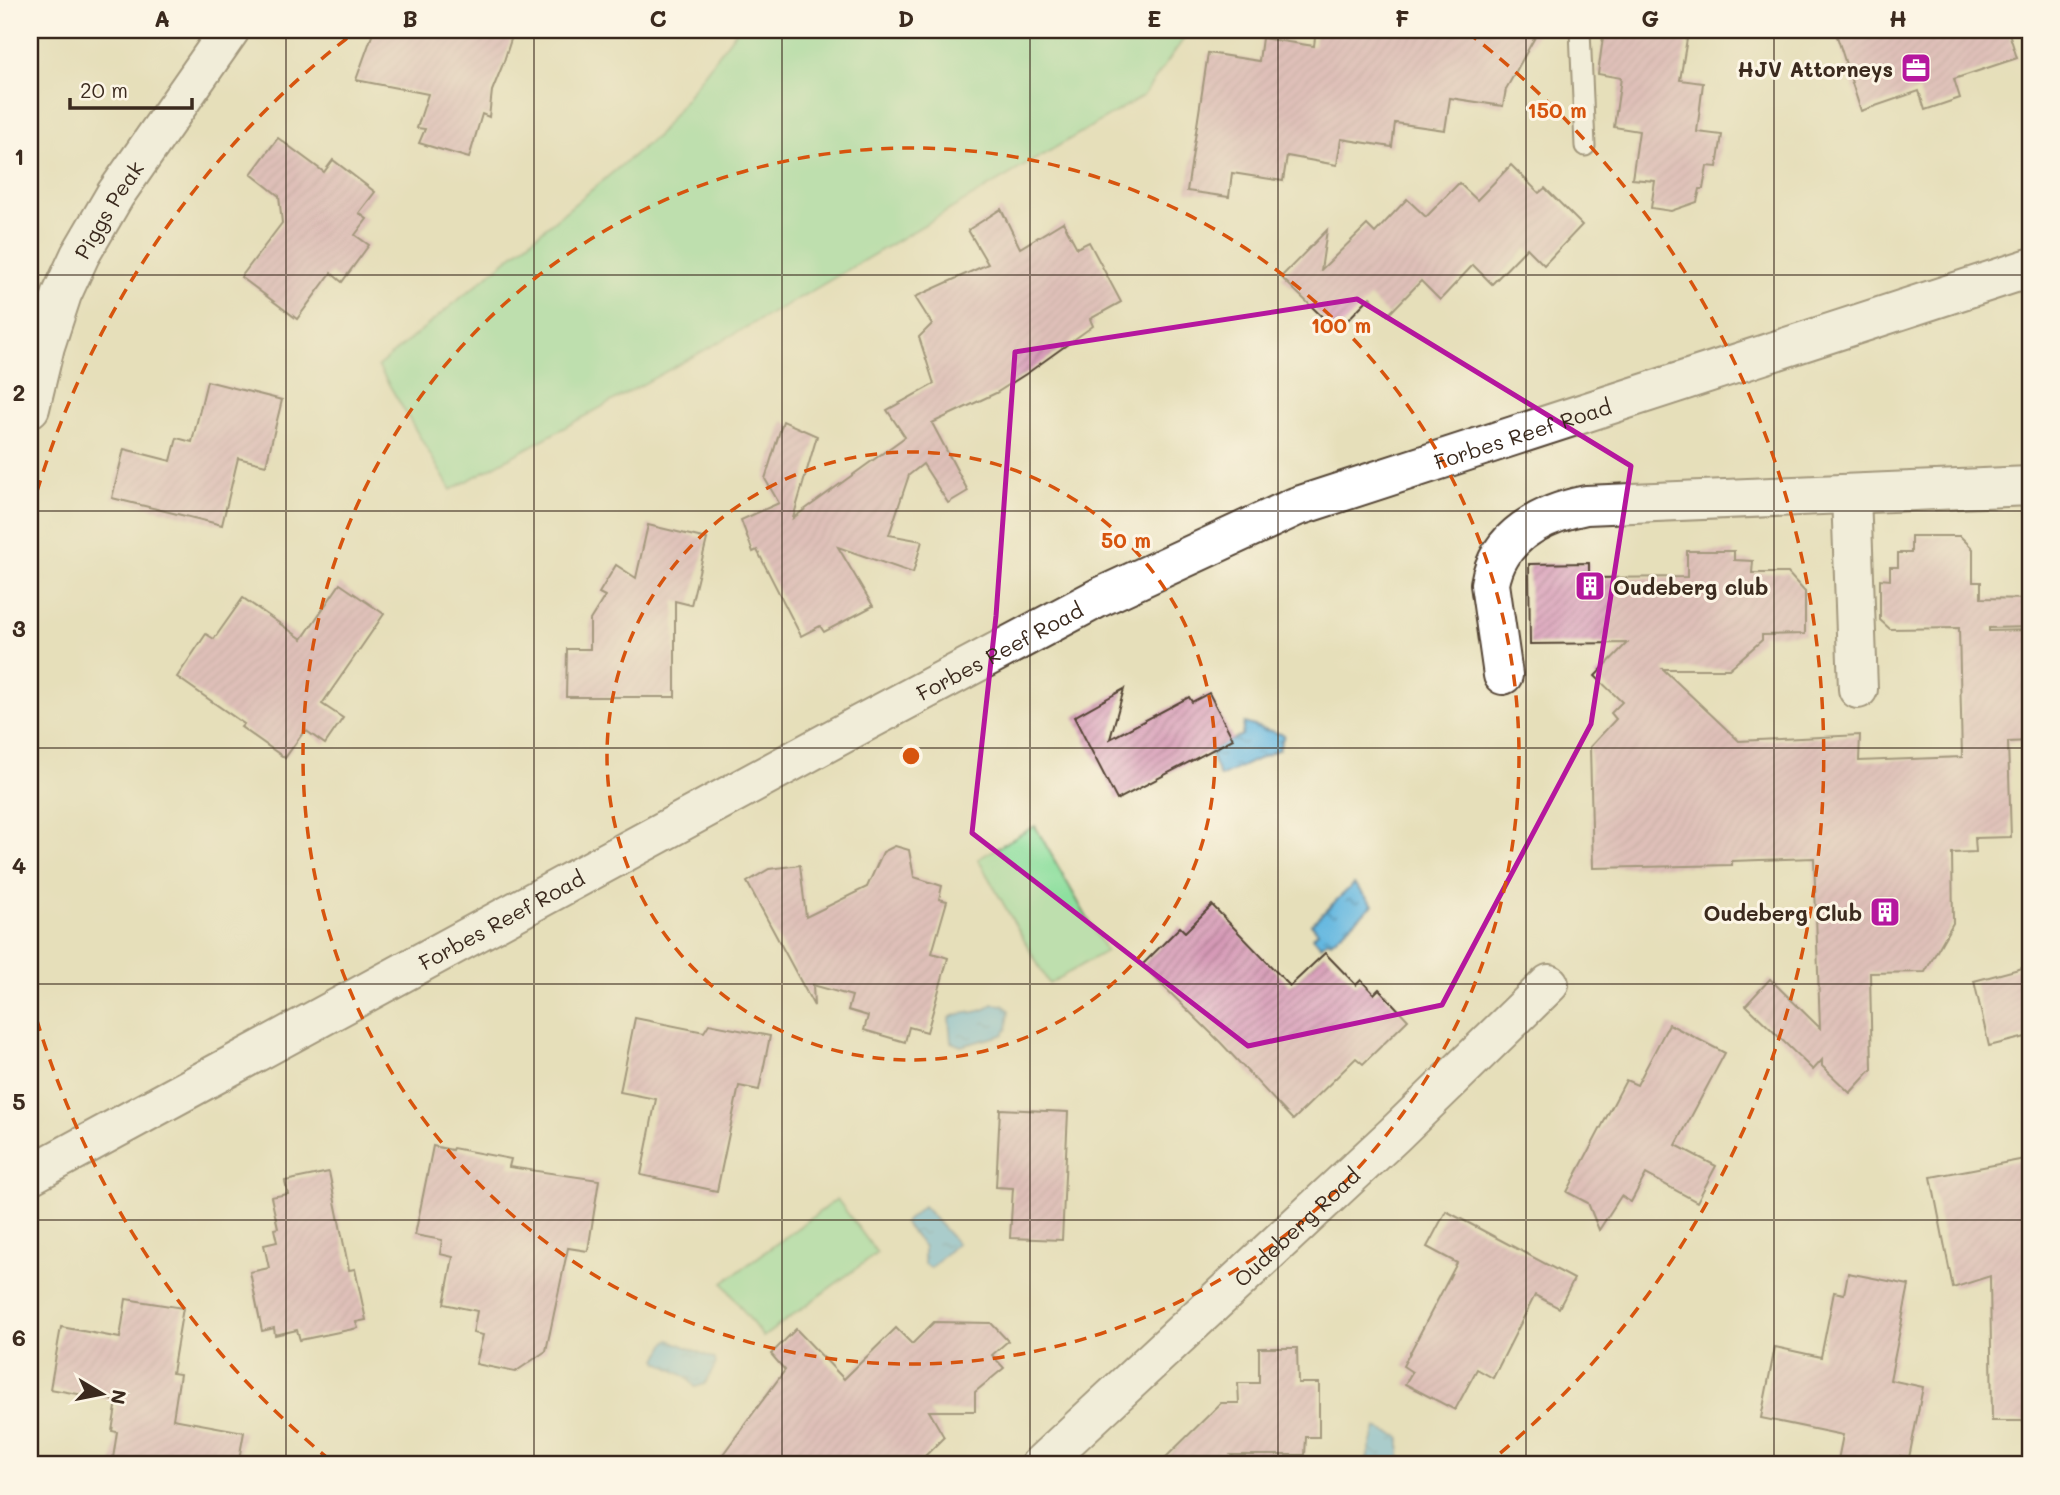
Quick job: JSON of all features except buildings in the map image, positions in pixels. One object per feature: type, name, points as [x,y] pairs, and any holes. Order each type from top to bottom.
[{"type":"street","name":"Piggs Peak","points":[[30,408],[58,307],[80,254],[115,195],[230,30]]},
{"type":"street","name":"Forbes Reef Road","points":[[30,1175],[1098,598],[1295,507],[2030,268]]},
{"type":"street","points":[[1503,675],[1490,584],[1492,572],[1504,548],[1516,534],[1562,510],[1586,505],[2030,486]]},
{"type":"street","points":[[1851,494],[1858,690]]},
{"type":"street","name":"Oudeberg Road","points":[[1040,1465],[1394,1135],[1549,984]]},
{"type":"lane","points":[[1580,30],[1585,146]]},
{"type":"highlighted area","points":[[1357,299],[1631,466],[1591,724],[1442,1005],[1248,1046],[972,833],[996,616],[1015,352]]},
{"type":"green space","points":[[737,30],[1190,30],[1143,96],[810,292],[451,490],[378,366],[658,135]]},
{"type":"green space","points":[[1035,826],[1106,951],[1049,984],[978,859]]},
{"type":"green space","points":[[837,1199],[877,1253],[763,1337],[723,1283]]},
{"type":"water","points":[[1244,723],[1284,735],[1279,749],[1220,777],[1209,750],[1242,735]]},
{"type":"water","points":[[1354,884],[1373,905],[1331,942],[1328,940],[1321,946],[1313,937],[1318,932],[1311,924]]},
{"type":"water","points":[[993,1004],[1003,1005],[1009,1010],[1007,1029],[1002,1035],[961,1046],[951,1042],[949,1018],[983,1010]]},
{"type":"water","points":[[923,1206],[957,1243],[931,1268],[924,1264],[924,1247],[904,1223]]},
{"type":"water","points":[[670,1340],[715,1359],[716,1364],[705,1384],[695,1387],[688,1378],[659,1362],[657,1359]]},
{"type":"water","points":[[1376,1428],[1400,1437],[1398,1465],[1365,1465]]},
{"type":"place","name":"HJV Attorneys","points":[[1916,68]]},
{"type":"place","name":"Oudeberg club","points":[[1590,586]]},
{"type":"place","name":"Oudeberg Club","points":[[1885,912]]}]
